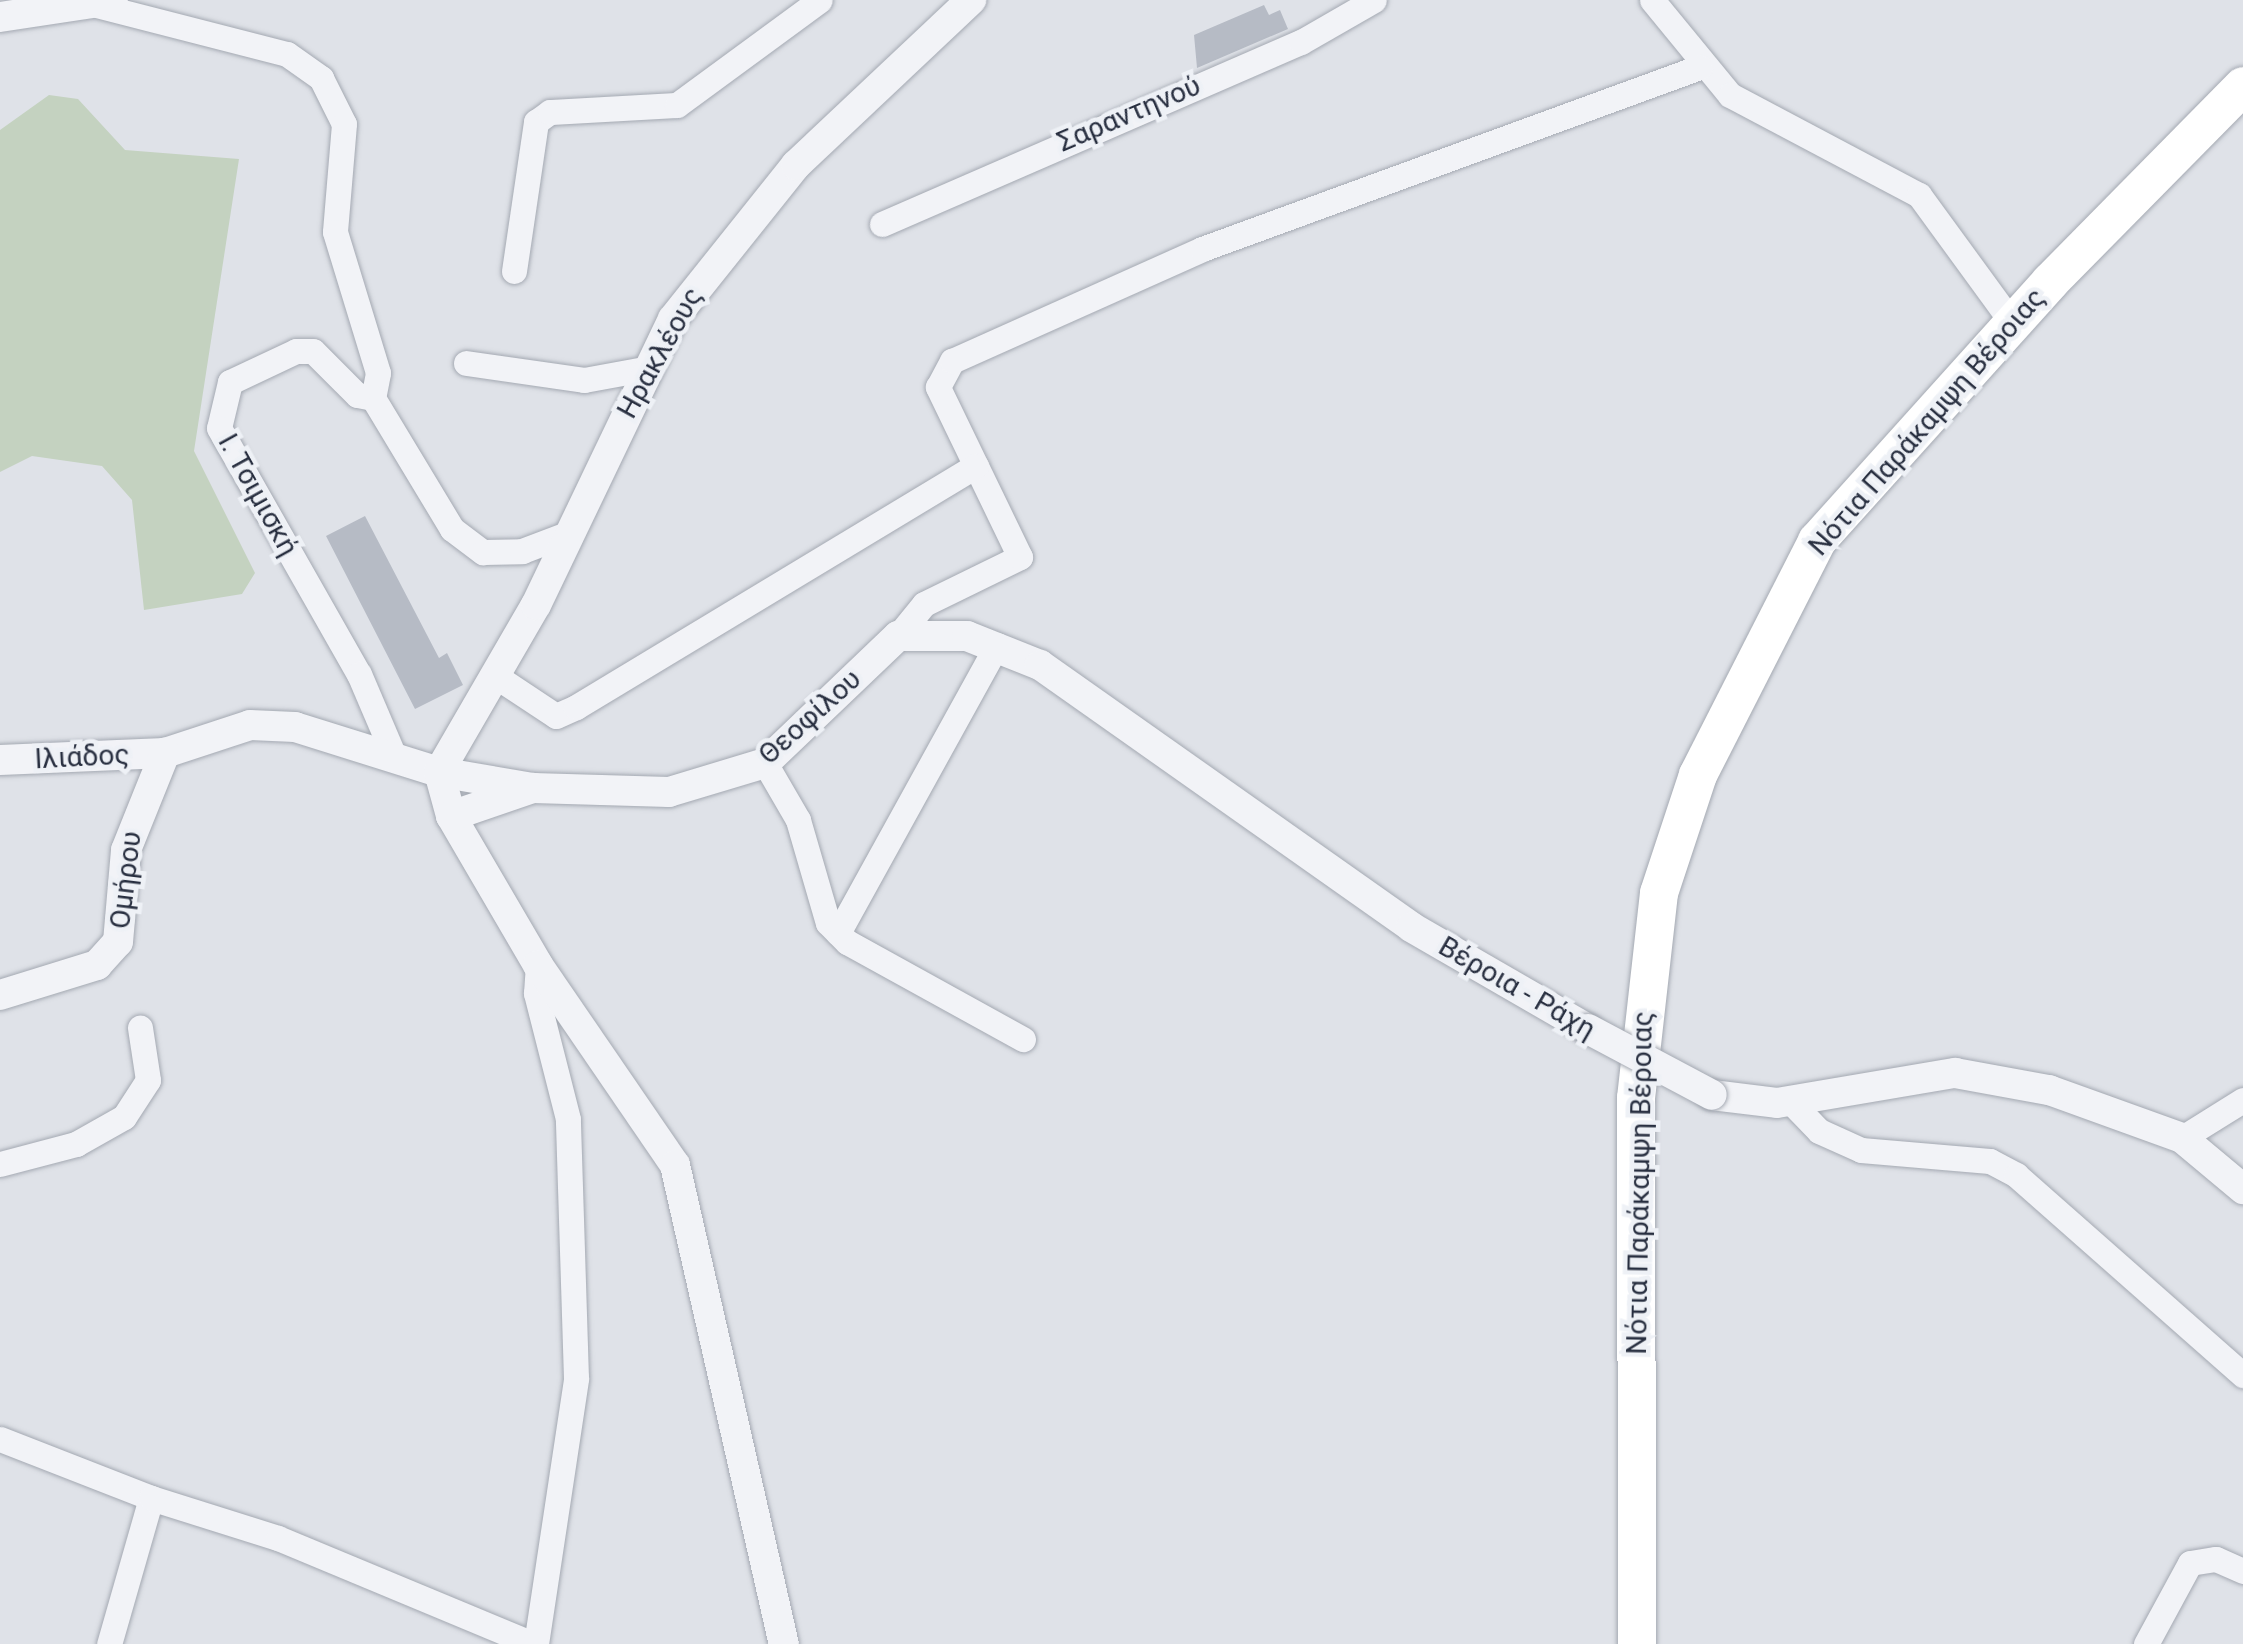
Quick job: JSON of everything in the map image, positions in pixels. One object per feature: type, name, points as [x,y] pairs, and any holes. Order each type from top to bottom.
[{"type":"main road","name":"Νότια Παράκαμψη Βέροιας","points":[[1637,1644],[1636,1098],[1660,893],[1718,727],[1817,541],[2013,324],[2243,86]]},
{"type":"street","points":[[514,271],[536,122],[550,112],[677,105],[820,0]]},
{"type":"street","name":"Ηρακλέους","points":[[438,772],[572,532],[644,368],[726,245],[796,165],[971,0]]},
{"type":"street","name":"Σαραντηνού","points":[[882,224],[1301,42],[1374,0]]},
{"type":"street","points":[[1652,0],[1700,67],[1730,95],[1918,195],[2013,324]]},
{"type":"street","points":[[0,17],[105,2],[287,54],[322,78],[344,124],[335,232],[378,373],[372,398],[452,529],[483,552],[522,551],[572,532]]},
{"type":"street","points":[[898,636],[924,604],[1020,557],[938,387],[952,361],[1332,198],[1700,67]]},
{"type":"street","name":"Ι. Τσιμισκή","points":[[372,398],[356,396],[313,351],[296,350],[230,382],[219,428],[359,674],[394,756]]},
{"type":"street","points":[[466,363],[584,380],[644,368]]},
{"type":"street","points":[[494,675],[556,716],[576,708],[976,466]]},
{"type":"street","name":"Βέροια - Ράχη","points":[[898,636],[939,631],[996,645],[1040,666],[1412,928],[1712,1095],[1791,1102],[1955,1073],[2048,1090],[2182,1138],[2243,1188]]},
{"type":"street","name":"Θεοφίλου","points":[[394,756],[438,772],[533,788],[668,792],[765,763],[898,636]]},
{"type":"street","points":[[838,933],[996,645]]},
{"type":"street","name":"Ιλιάδος","points":[[0,760],[165,753],[250,726],[295,727],[394,756]]},
{"type":"street","name":"Ομήρου","points":[[0,995],[97,964],[118,942],[126,850],[165,753]]},
{"type":"street","points":[[765,763],[786,791],[838,933],[1024,1038]]},
{"type":"street","points":[[438,772],[451,816],[538,965],[654,1126],[690,1204],[784,1644]]},
{"type":"street","name":"Θεοφίλου","points":[[451,816],[533,788]]},
{"type":"street","points":[[0,1439],[151,1498],[278,1538],[534,1644],[576,1378],[568,1119],[536,993],[538,965]]},
{"type":"street","points":[[0,1164],[76,1144],[124,1117],[148,1080],[140,1028]]},
{"type":"street","points":[[2182,1138],[2243,1100]]},
{"type":"street","points":[[1791,1102],[1819,1131],[1860,1150],[1990,1161],[2016,1174],[2243,1375]]},
{"type":"street","points":[[110,1644],[151,1498]]},
{"type":"street","points":[[2146,1644],[2190,1563],[2216,1559],[2243,1571]]},
{"type":"green space","points":[[49,95],[78,99],[125,150],[239,159],[194,451],[255,573],[242,594],[144,610],[132,500],[102,466],[32,456],[0,472],[0,130]]},
{"type":"building","points":[[1264,5],[1269,15],[1280,10],[1288,29],[1197,68],[1194,35]]},
{"type":"building","points":[[365,516],[439,658],[447,653],[463,685],[415,709],[326,536]]}]
